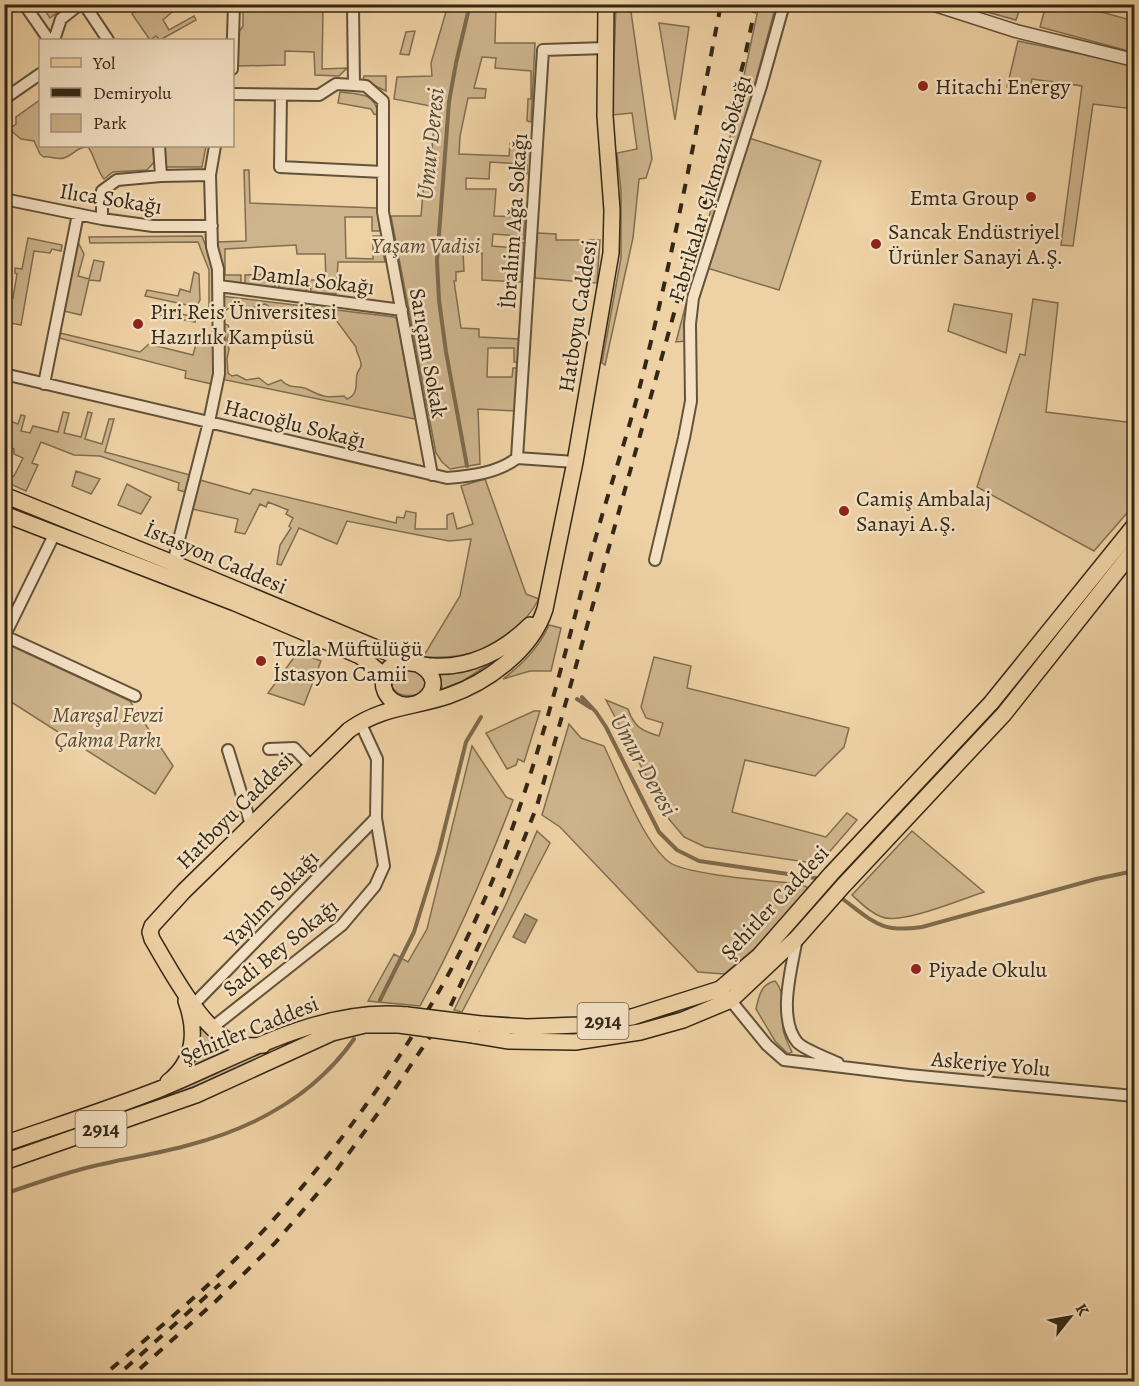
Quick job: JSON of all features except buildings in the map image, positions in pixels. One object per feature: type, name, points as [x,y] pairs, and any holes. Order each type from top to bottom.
[{"type":"main road","name":"Hatboyu Caddesi","points":[[263,1045],[248,1047],[236,1044],[213,1027],[181,987],[150,932],[152,926],[184,891],[344,734],[360,722],[384,711],[446,697],[484,678],[525,645],[537,628],[549,594],[575,462],[611,253],[612,210],[605,116],[606,4]]},
{"type":"main road","name":"İstasyon Caddesi","points":[[4,495],[414,663]]},
{"type":"main road","name":"İstasyon Caddesi","points":[[4,514],[235,603],[355,654],[373,665],[383,683]]},
{"type":"main road","name":"Şehitler Caddesi","points":[[4,1162],[196,1095],[318,1039],[354,1026],[403,1020],[477,1030],[578,1025],[632,1017],[720,989],[759,956],[831,873],[991,703],[1134,526]]},
{"type":"main road","name":"Şehitler Caddesi","points":[[477,1030],[509,1041],[575,1041],[640,1032],[683,1020],[731,1000],[797,938],[1004,714],[1134,550]]},
{"type":"main road","name":"Hatboyu Caddesi","points":[[414,663],[442,667],[458,665],[499,650],[531,625],[549,594]]},
{"type":"main road","points":[[344,734],[378,699],[384,675],[391,667],[399,663],[414,663],[427,670],[433,687],[428,697],[414,703]]},
{"type":"main road","name":"Hatboyu Caddesi","points":[[383,683],[393,702],[414,703]]},
{"type":"main road","name":"Hatboyu Caddesi","points":[[159,1089],[181,1070],[191,1052],[194,1032],[192,1016],[181,987]]},
{"type":"main road","name":"Şehitler Caddesi","points":[[4,1144],[159,1089],[263,1045],[335,1018],[385,1012],[403,1020]]},
{"type":"main road","points":[[304,1029],[312,1030],[318,1039]]},
{"type":"street","points":[[24,4],[48,39]]},
{"type":"street","points":[[54,39],[61,19],[82,4],[107,39]]},
{"type":"street","points":[[233,39],[234,4]]},
{"type":"street","points":[[234,94],[319,95],[336,84],[354,85],[353,4]]},
{"type":"street","name":"Fabrikalar Çıkmazı Sokağı","points":[[655,560],[684,438],[690,401],[692,367],[689,330],[693,298],[758,98],[784,4]]},
{"type":"street","points":[[932,4],[1016,31],[1134,60]]},
{"type":"street","name":"İbrahim Ağa Sokağı","points":[[517,458],[543,50],[606,48]]},
{"type":"street","points":[[4,99],[39,75]]},
{"type":"street","name":"Sarıçam Sokak","points":[[354,85],[366,86],[383,101],[383,212],[432,475]]},
{"type":"street","points":[[281,95],[280,167],[382,172]]},
{"type":"street","points":[[159,147],[161,176]]},
{"type":"street","points":[[173,563],[219,374],[219,286],[218,269],[212,247],[210,175],[215,147]]},
{"type":"street","points":[[102,219],[102,191],[117,180],[210,175]]},
{"type":"street","name":"Ilıca Sokağı","points":[[4,199],[102,219],[153,226],[212,226]]},
{"type":"street","points":[[44,384],[78,214]]},
{"type":"street","name":"Damla Sokağı","points":[[219,286],[402,310]]},
{"type":"street","name":"Hacıoğlu Sokağı","points":[[4,375],[447,478],[468,476],[507,466],[517,458],[575,462]]},
{"type":"street","points":[[55,533],[5,637],[135,696]]},
{"type":"street","name":"Sadi Bey Sokağı","points":[[213,1027],[342,925],[375,886],[384,866],[376,818],[377,759],[360,722]]},
{"type":"street","points":[[269,749],[294,748],[310,766]]},
{"type":"street","points":[[228,750],[251,825]]},
{"type":"street","name":"Yaylım Sokağı","points":[[194,1005],[376,818]]},
{"type":"street","points":[[797,938],[787,997],[789,1025],[798,1043],[844,1066]]},
{"type":"street","name":"Askeriye Yolu","points":[[720,989],[768,1045],[784,1060],[909,1075],[1134,1096]]},
{"type":"green space","points":[[146,4],[180,5],[163,20],[169,30],[194,16],[196,20],[162,39],[156,36],[149,39],[132,14]]},
{"type":"green space","points":[[284,4],[285,10],[323,10],[322,69],[347,68],[339,76],[315,75],[314,52],[285,51],[285,65],[238,66],[243,5]]},
{"type":"green space","points":[[970,4],[1021,5],[1016,20],[969,7]]},
{"type":"green space","points":[[41,5],[68,5],[50,18]]},
{"type":"green space","name":"Yaşam Vadisi","points":[[448,5],[496,5],[495,43],[535,43],[531,122],[527,121],[528,99],[531,99],[531,71],[495,68],[496,58],[482,57],[474,88],[486,89],[485,98],[468,98],[460,136],[459,154],[509,156],[510,143],[528,145],[527,174],[520,174],[521,164],[490,162],[489,179],[466,178],[466,189],[496,189],[494,216],[524,217],[524,239],[518,239],[518,236],[493,234],[492,246],[518,248],[518,242],[524,243],[521,282],[482,280],[482,253],[463,252],[464,271],[456,272],[456,281],[454,281],[461,328],[479,329],[479,337],[521,339],[519,362],[514,362],[514,348],[488,348],[487,377],[512,377],[513,368],[519,368],[517,411],[478,409],[480,464],[450,469],[436,453],[391,216],[421,216],[424,181],[429,178],[436,107],[394,99],[397,77],[432,76],[431,63]]},
{"type":"green space","points":[[616,5],[630,5],[652,159],[646,178],[639,179],[633,238],[605,365],[602,363],[621,258],[621,191],[617,153],[637,149],[632,113],[612,115]]},
{"type":"green space","points":[[759,5],[776,5],[686,341],[676,342],[735,118]]},
{"type":"green space","points":[[1046,5],[1094,5],[1094,10],[1134,21],[1132,52],[1040,27]]},
{"type":"green space","points":[[659,23],[689,27],[675,120]]},
{"type":"green space","points":[[415,31],[409,55],[400,54],[406,32]]},
{"type":"green space","points":[[1018,41],[1134,65],[1134,109],[1093,104],[1073,246],[1061,245],[1082,86],[1032,79],[1029,92],[1007,87]]},
{"type":"green space","points":[[364,76],[386,76],[386,91],[363,80]]},
{"type":"green space","points":[[340,92],[370,98],[377,107],[378,115],[374,114],[371,109],[338,103]]},
{"type":"green space","points":[[39,101],[39,147],[88,147],[81,148],[64,158],[44,157],[40,154],[34,141],[21,139],[9,129],[16,124],[16,117]]},
{"type":"green space","points":[[749,138],[821,161],[779,290],[707,268]]},
{"type":"green space","points":[[88,147],[153,147],[154,162],[147,170],[113,172],[104,179]]},
{"type":"green space","points":[[165,147],[206,147],[202,167],[166,167]]},
{"type":"green space","points":[[244,170],[249,170],[250,203],[377,208],[380,231],[372,231],[372,217],[345,217],[346,258],[373,259],[373,236],[380,236],[385,262],[338,262],[336,294],[311,292],[310,280],[326,280],[325,254],[297,254],[296,245],[225,249],[225,275],[241,275],[241,284],[224,283],[217,242],[246,241]]},
{"type":"green space","points":[[537,233],[556,234],[556,240],[600,240],[597,283],[535,278]]},
{"type":"green space","points":[[202,236],[214,268],[215,308],[209,309],[209,270],[198,242],[90,243],[89,237]]},
{"type":"green space","points":[[28,238],[62,245],[61,251],[52,249],[50,253],[34,251],[21,325],[11,323],[5,338],[8,298],[13,298],[17,274],[15,268],[22,269]]},
{"type":"green space","points":[[78,242],[84,254],[78,276],[89,279],[94,260],[104,262],[100,281],[89,280],[81,315],[64,311]]},
{"type":"green space","points":[[194,272],[199,274],[200,300],[196,307],[145,296],[147,290],[178,296],[180,289],[190,292]]},
{"type":"green space","points":[[291,273],[292,281],[306,280],[307,291],[279,288],[279,274]]},
{"type":"green space","points":[[274,274],[275,288],[245,285],[245,275]]},
{"type":"green space","points":[[221,296],[394,317],[397,319],[415,419],[221,379],[221,323],[228,325],[230,331],[227,339],[229,349],[227,359],[228,373],[232,376],[237,375],[246,380],[259,378],[268,385],[281,380],[288,385],[321,395],[344,396],[347,399],[355,392],[357,374],[361,364],[356,347],[336,320],[312,309],[299,315],[284,309],[279,312],[265,304],[248,309],[240,304],[226,310],[221,309]]},
{"type":"green space","points":[[1033,299],[1058,303],[1046,412],[1134,423],[1134,505],[1094,551],[977,487],[1020,354],[1025,355]]},
{"type":"green space","points":[[954,304],[1012,314],[1006,353],[948,331]]},
{"type":"green space","points":[[161,310],[196,317],[195,322],[160,315]]},
{"type":"green space","points":[[60,333],[140,352],[149,344],[193,355],[197,340],[215,341],[215,368],[212,384],[185,378],[186,371],[59,338]]},
{"type":"green space","points":[[63,412],[69,413],[64,433],[81,437],[88,412],[92,413],[85,439],[102,444],[109,419],[114,419],[105,452],[190,475],[185,492],[178,490],[179,483],[100,456],[74,455],[41,442],[32,463],[38,465],[26,491],[8,483],[23,458],[14,454],[14,449],[5,444],[5,419],[18,424],[21,415],[25,416],[21,431],[30,433],[33,426],[58,432]]},
{"type":"green space","points":[[76,471],[100,479],[91,494],[72,486]]},
{"type":"green space","points":[[485,479],[526,594],[539,599],[529,615],[504,638],[475,652],[458,656],[423,657],[460,596],[471,539],[449,541],[347,521],[337,544],[299,528],[281,565],[277,564],[280,545],[291,528],[289,526],[293,518],[286,514],[288,510],[268,502],[266,507],[260,504],[245,534],[235,532],[238,519],[192,509],[200,480],[250,494],[253,489],[396,523],[397,517],[404,518],[406,511],[416,513],[415,529],[447,529],[447,515],[453,513],[457,529],[473,524],[461,486]]},
{"type":"green space","points":[[127,484],[151,497],[141,514],[118,505]]},
{"type":"green space","points":[[549,625],[561,628],[551,671],[530,671],[503,679],[530,655]]},
{"type":"green space","name":"Mareşal Fevzi Çakma Parkı","points":[[7,644],[130,701],[173,766],[155,794],[5,698],[5,649]]},
{"type":"green space","points":[[298,652],[321,661],[304,705],[268,693]]},
{"type":"green space","points":[[654,657],[691,666],[687,688],[849,728],[844,747],[815,776],[745,760],[732,812],[826,837],[847,813],[857,820],[819,864],[705,847],[684,837],[669,819],[606,700],[628,709],[639,727],[659,736],[663,723],[646,718],[641,707]]},
{"type":"green space","points":[[495,660],[463,681],[442,689],[440,674],[469,671]]},
{"type":"green space","points":[[413,669],[425,678],[426,687],[417,695],[406,696],[397,693],[392,687],[394,675],[403,670]]},
{"type":"green space","points":[[534,711],[540,711],[524,762],[518,759],[516,765],[507,769],[486,733]]},
{"type":"green space","points":[[569,724],[581,738],[604,746],[641,825],[659,853],[669,862],[678,867],[693,870],[731,877],[800,884],[811,889],[760,944],[724,974],[698,972],[560,827],[542,815]]},
{"type":"green space","points":[[472,746],[506,797],[513,800],[492,853],[458,931],[420,1006],[368,1001],[394,954],[408,962],[427,929]]},
{"type":"green space","points":[[537,831],[550,843],[462,1012],[454,1010],[507,902]]},
{"type":"green space","points":[[912,831],[984,892],[932,910],[891,919],[866,908],[852,895]]},
{"type":"green space","points":[[775,981],[781,991],[785,1038],[792,1052],[788,1054],[775,1041],[756,1009],[764,988]]},
{"type":"green space","points":[[193,1012],[211,1036],[236,1050],[191,1068],[197,1047]]},
{"type":"green space","points":[[299,1036],[300,1040],[207,1082],[5,1155],[4,1150],[205,1078]]},
{"type":"shaded area","points":[[525,914],[537,920],[525,943],[513,937]]},
{"type":"waterway","name":"Umur Deresi","points":[[467,466],[446,352],[439,300],[437,261],[449,102],[470,4]]},
{"type":"waterway","name":"Umur Deresi","points":[[582,697],[606,727],[659,832],[677,850],[699,861],[816,878]]},
{"type":"waterway","name":"Umur Deresi","points":[[577,699],[591,708]]},
{"type":"waterway","points":[[380,1000],[414,932],[439,851],[466,742],[481,717]]},
{"type":"waterway","name":"Umur Deresi","points":[[844,900],[880,924],[897,929],[908,929],[1134,871]]},
{"type":"waterway","points":[[4,1194],[72,1172],[176,1148],[237,1129],[281,1107],[302,1093],[321,1077],[354,1039]]},
{"type":"railway","points":[[96,1382],[204,1289],[245,1250],[334,1148],[417,1029],[463,946],[488,892],[509,837],[546,723],[640,386],[673,244],[721,4]]},
{"type":"railway","points":[[125,1382],[216,1301],[275,1243],[330,1179],[384,1105],[450,1007],[499,902],[537,806],[744,61],[756,4]]},
{"type":"railway","points":[[110,1382],[220,1284]]},
{"type":"place","name":"Hitachi Energy","points":[[923,86]]},
{"type":"place","name":"Emta Group","points":[[1031,197]]},
{"type":"place","name":"Sancak Endüstriyel Ürünler Sanayi A.Ş.","points":[[876,244]]},
{"type":"place","name":"Piri Reis Üniversitesi Hazırlık Kampüsü","points":[[138,324]]},
{"type":"place","name":"Camiş Ambalaj Sanayi A.Ş.","points":[[844,511]]},
{"type":"place","name":"Tuzla Müftülüğü İstasyon Camii","points":[[261,661]]},
{"type":"place","name":"Piyade Okulu","points":[[916,969]]}]
